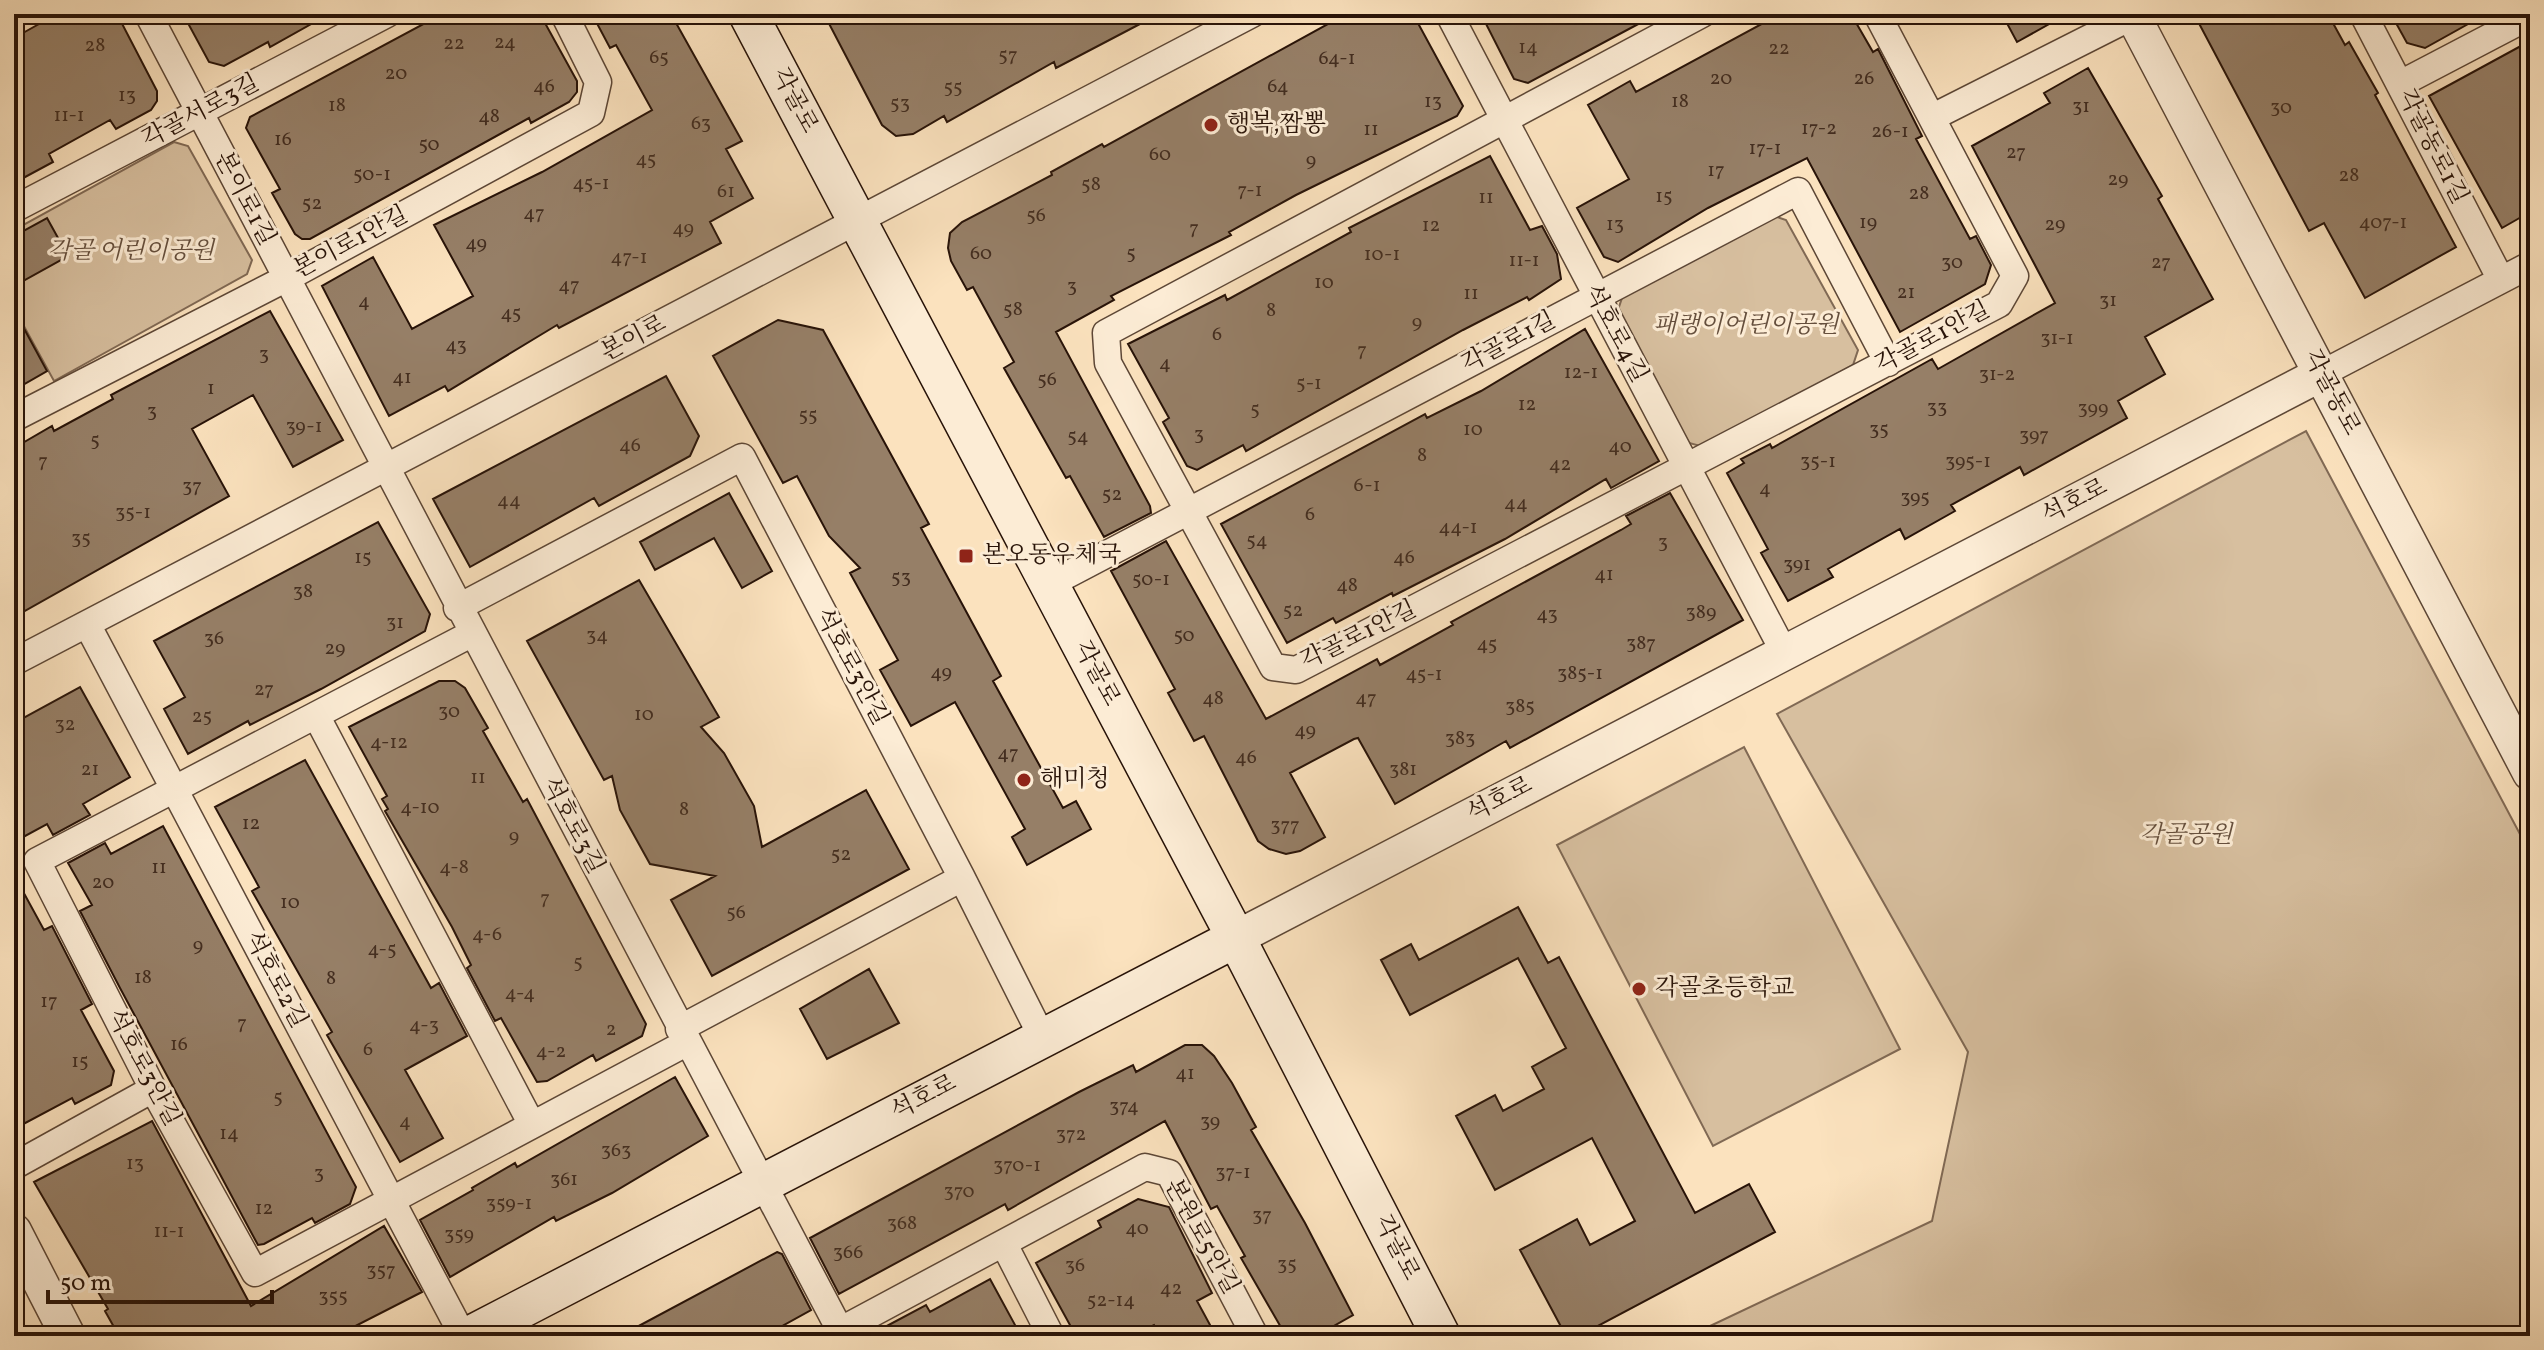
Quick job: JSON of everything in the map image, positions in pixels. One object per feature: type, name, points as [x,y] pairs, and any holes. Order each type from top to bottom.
[{"type":"main road","name":"각골로","points":[[748,14],[1236,938],[1441,1336]]},
{"type":"main road","name":"석호로","points":[[466,1336],[1236,938]]},
{"type":"street","name":"본이로1길","points":[[148,14],[384,469]]},
{"type":"street","name":"각골서로3길","points":[[14,209],[387,14]]},
{"type":"street","name":"본이로1안길","points":[[14,418],[285,279],[591,113],[598,82],[564,14]]},
{"type":"street","name":"본이로","points":[[14,662],[1252,14]]},
{"type":"street","name":"석호로4길","points":[[1449,14],[1595,298],[1784,652]]},
{"type":"street","name":"각골로1안길","points":[[1702,14],[1106,333],[1108,363],[1273,667],[1296,670],[1999,304],[2015,276],[1877,14]]},
{"type":"street","name":"각골동로1길","points":[[2363,14],[2501,280]]},
{"type":"street","points":[[1933,117],[2133,15]]},
{"type":"street","name":"각골동로","points":[[2133,15],[2530,773]]},
{"type":"street","points":[[2400,84],[2525,16]]},
{"type":"street","name":"각골로1길","points":[[1048,585],[1798,191],[1888,363]]},
{"type":"street","name":"석호로","points":[[1236,938],[2530,265]]},
{"type":"street","name":"석호로3안길","points":[[457,608],[742,457],[962,878],[532,1125],[255,1273],[153,1089],[37,861],[471,634]]},
{"type":"street","name":"석호로3길","points":[[384,469],[761,1182],[838,1334]]},
{"type":"street","name":"석호로2길","points":[[87,624],[391,1203],[466,1336]]},
{"type":"street","points":[[317,717],[532,1125]]},
{"type":"street","points":[[962,878],[1042,1037]]},
{"type":"street","points":[[14,1166],[153,1089]]},
{"type":"street","name":"본원로5안길","points":[[838,1334],[1145,1167],[1169,1173],[1255,1336]]},
{"type":"street","points":[[14,1231],[68,1336]]},
{"type":"street","points":[[1004,1244],[1051,1336]]},
{"type":"green space","name":"각골 어린이공원","points":[[174,142],[188,146],[252,260],[247,274],[54,381],[14,308],[14,230]]},
{"type":"green space","name":"패랭이어린이공원","points":[[1771,215],[1786,220],[1858,350],[1853,365],[1704,447],[1689,443],[1617,313],[1622,298]]},
{"type":"green space","name":"각골공원","points":[[2306,431],[2530,853],[2530,1336],[1689,1336],[1932,1221],[1968,1052],[1777,714]]},
{"type":"green space","points":[[1744,747],[1900,1049],[1713,1146],[1557,845]]},
{"type":"building","points":[[57,14],[117,14],[157,91],[157,101],[151,110],[116,129],[110,120],[49,154],[53,162],[14,183],[14,38]]},
{"type":"building","points":[[183,14],[329,14],[270,47],[268,42],[224,66],[209,62]]},
{"type":"building","points":[[442,14],[540,14],[577,81],[577,92],[569,102],[531,123],[529,118],[310,239],[302,239],[295,234],[272,193],[280,189],[246,128],[250,117]]},
{"type":"building","points":[[592,14],[671,14],[742,141],[726,149],[753,198],[710,222],[721,243],[559,328],[557,325],[448,391],[445,386],[389,416],[322,286],[373,257],[412,329],[473,296],[434,225],[542,172],[652,110],[616,45],[610,48]]},
{"type":"building","points":[[824,14],[1159,14],[1056,68],[1054,62],[947,122],[944,116],[913,134],[896,136],[882,125]]},
{"type":"building","points":[[1346,14],[1413,14],[1463,106],[1457,116],[1296,195],[1229,232],[1231,235],[1111,296],[1114,300],[1056,332],[1150,506],[1151,513],[1104,537],[1070,476],[1066,478],[1004,368],[1014,362],[973,287],[967,290],[951,261],[948,248],[950,233],[962,222],[1052,175],[1051,172],[1102,144],[1104,147]]},
{"type":"building","points":[[1481,14],[1657,14],[1528,83],[1514,79]]},
{"type":"building","points":[[1780,14],[1851,14],[1873,52],[1878,49],[1922,136],[1916,139],[1970,239],[1976,236],[1991,265],[1985,284],[1900,332],[1807,158],[1708,208],[1618,262],[1604,257],[1577,208],[1629,179],[1588,105],[1630,81],[1636,92]]},
{"type":"building","points":[[2002,14],[2067,14],[2017,42]]},
{"type":"building","points":[[2194,14],[2328,14],[2345,45],[2349,42],[2378,93],[2375,95],[2456,247],[2365,298],[2324,223],[2309,231]]},
{"type":"building","points":[[2391,14],[2486,14],[2425,48],[2407,43]]},
{"type":"building","points":[[2530,41],[2530,212],[2502,228],[2429,96]]},
{"type":"building","points":[[2088,68],[2162,196],[2158,199],[2213,299],[2145,337],[2165,374],[2118,401],[2127,418],[2024,475],[2020,467],[1951,505],[1955,511],[1905,539],[1900,529],[1828,569],[1833,577],[1788,601],[1761,553],[1768,549],[1727,473],[1744,463],[1741,459],[1770,444],[1772,448],[1932,359],[1938,369],[2055,303],[1972,146],[2050,103],[2044,93]]},
{"type":"building","points":[[1490,156],[1530,230],[1542,226],[1557,254],[1561,279],[1529,300],[1527,297],[1463,330],[1246,451],[1243,445],[1197,470],[1187,466],[1163,422],[1169,418],[1128,344],[1225,295],[1227,300],[1351,232],[1349,228]]},
{"type":"building","points":[[47,218],[68,256],[14,286],[14,236]]},
{"type":"building","points":[[14,310],[47,371],[14,390]]},
{"type":"building","points":[[270,311],[343,440],[293,467],[253,395],[192,429],[229,496],[14,617],[14,448],[52,426],[54,431],[113,399],[111,395]]},
{"type":"building","points":[[778,320],[823,330],[929,524],[921,528],[1001,676],[993,681],[1063,808],[1076,801],[1091,829],[1027,865],[1012,837],[1025,829],[955,702],[911,726],[880,670],[898,660],[850,573],[860,568],[829,536],[797,476],[783,483],[713,356]]},
{"type":"building","points":[[1585,329],[1659,461],[1611,488],[1606,479],[1505,539],[1393,596],[1392,593],[1336,623],[1333,618],[1287,643],[1221,524],[1425,414],[1427,418],[1481,391]]},
{"type":"building","points":[[666,376],[699,436],[690,456],[599,506],[594,498],[470,567],[433,499]]},
{"type":"building","points":[[729,493],[772,571],[742,588],[714,538],[655,570],[640,542]]},
{"type":"building","points":[[1670,493],[1743,620],[1510,748],[1506,741],[1395,804],[1358,738],[1354,739],[1290,773],[1325,837],[1300,851],[1286,854],[1269,849],[1258,841],[1204,736],[1194,741],[1168,693],[1175,689],[1111,571],[1166,541],[1266,719],[1377,659],[1380,665],[1453,625],[1451,622],[1631,524],[1626,516]]},
{"type":"building","points":[[378,522],[430,614],[425,631],[321,689],[250,725],[248,721],[188,754],[164,709],[185,697],[154,641]]},
{"type":"building","points":[[639,580],[719,717],[701,727],[724,753],[754,806],[762,847],[866,790],[909,869],[712,976],[671,900],[715,876],[650,864],[620,810],[612,776],[604,780],[527,641]]},
{"type":"building","points":[[439,681],[455,681],[465,688],[488,728],[483,731],[523,802],[527,799],[646,1024],[642,1036],[596,1061],[593,1055],[547,1081],[537,1082],[501,1018],[495,1021],[467,968],[471,965],[452,927],[385,811],[388,809],[382,799],[387,796],[349,727]]},
{"type":"building","points":[[80,687],[130,777],[83,804],[90,815],[53,835],[47,824],[14,842],[14,723]]},
{"type":"building","points":[[305,760],[431,988],[439,983],[467,1036],[405,1070],[443,1138],[400,1162],[327,1035],[332,1032],[252,891],[259,887],[215,807]]},
{"type":"building","points":[[163,826],[356,1187],[350,1204],[315,1223],[312,1218],[264,1244],[258,1245],[80,911],[92,905],[68,863],[105,843],[111,854]]},
{"type":"building","points":[[14,875],[44,930],[52,926],[92,1004],[81,1010],[114,1071],[111,1085],[75,1104],[72,1098],[14,1129]]},
{"type":"building","points":[[1518,907],[1548,963],[1559,957],[1695,1213],[1749,1184],[1775,1232],[1579,1336],[1566,1336],[1520,1250],[1577,1219],[1590,1245],[1635,1221],[1592,1138],[1495,1190],[1456,1116],[1495,1095],[1503,1111],[1544,1089],[1532,1067],[1566,1048],[1518,958],[1410,1015],[1381,960],[1411,944],[1419,960]]},
{"type":"building","points":[[869,969],[899,1023],[827,1059],[800,1009]]},
{"type":"building","points":[[1185,1045],[1202,1045],[1214,1056],[1232,1083],[1256,1127],[1251,1130],[1353,1315],[1316,1336],[1286,1336],[1241,1258],[1245,1256],[1217,1206],[1211,1209],[1165,1121],[1008,1210],[1005,1204],[839,1294],[810,1238],[1079,1092],[1133,1065],[1136,1072]]},
{"type":"building","points":[[675,1077],[708,1136],[612,1193],[556,1221],[554,1217],[450,1277],[420,1220],[515,1163],[517,1167]]},
{"type":"building","points":[[152,1121],[251,1306],[384,1226],[422,1292],[336,1336],[119,1336],[105,1311],[108,1309],[34,1182]]},
{"type":"building","points":[[1138,1199],[1169,1207],[1212,1293],[1197,1301],[1216,1336],[1160,1336],[1154,1325],[1131,1336],[1076,1336],[1036,1263],[1101,1227],[1098,1221]]},
{"type":"building","points":[[777,1252],[782,1254],[811,1310],[764,1336],[620,1336]]},
{"type":"building","points":[[990,1279],[1021,1336],[868,1336],[926,1305],[930,1312]]},
{"type":"place","name":"행복,짬뽕","points":[[1211,125]]},
{"type":"place","name":"본오동우체국","points":[[966,556]]},
{"type":"place","name":"해미청","points":[[1024,780]]},
{"type":"place","name":"각골초등학교","points":[[1639,989]]}]
